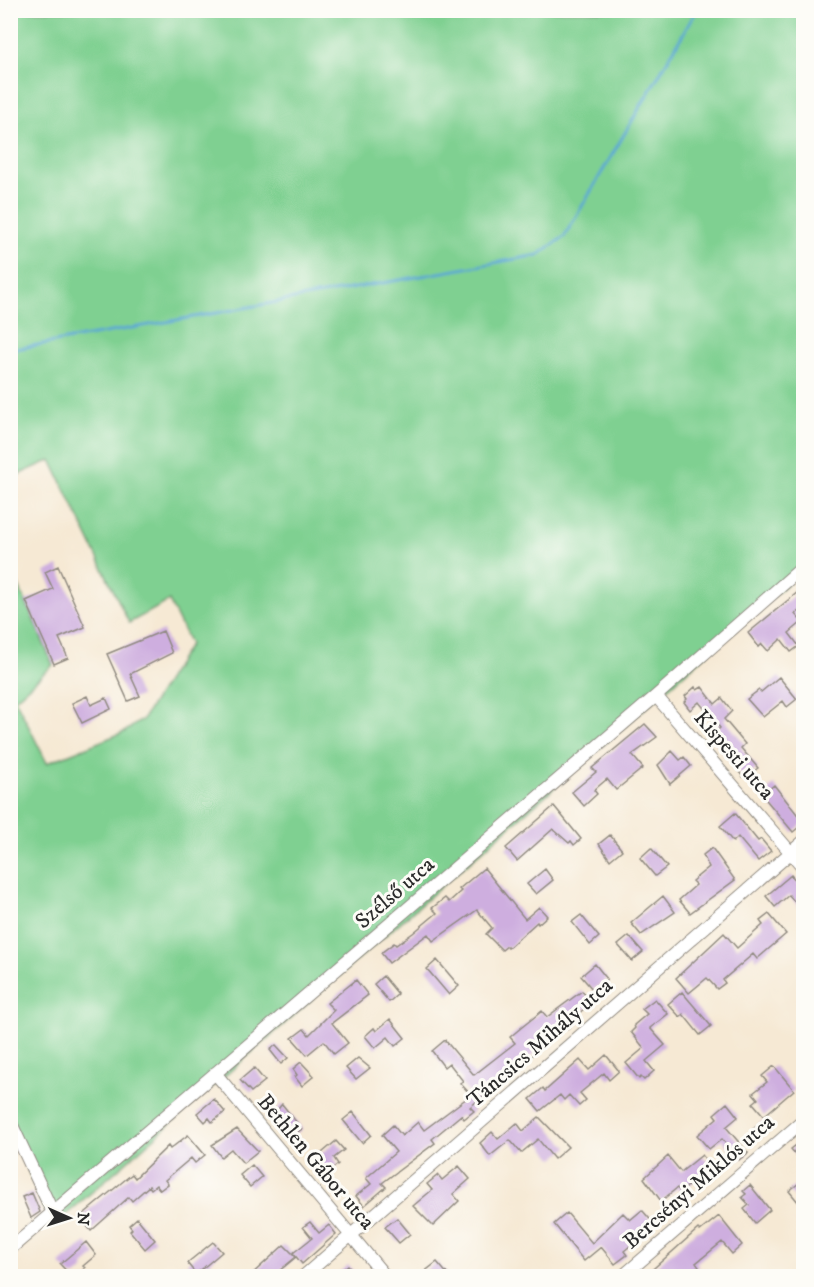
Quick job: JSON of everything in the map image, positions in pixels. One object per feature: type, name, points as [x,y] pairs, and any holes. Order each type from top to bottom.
[{"type":"street","name":"Szélső utca","points":[[10,1249],[656,696],[804,566]]},
{"type":"street","name":"Kispesti utca","points":[[656,696],[804,868]]},
{"type":"street","name":"Táncsics Mihály utca","points":[[304,1276],[804,841]]},
{"type":"street","name":"Bethlen Gábor utca","points":[[215,1074],[385,1276]]},
{"type":"street","name":"Bercsényi Miklós utca","points":[[623,1276],[804,1119]]},
{"type":"street","points":[[10,1121],[53,1213]]},
{"type":"green space","points":[[10,11],[804,11],[803,570],[52,1227],[11,1129],[11,577],[14,575],[53,665],[15,699],[47,763],[124,732],[143,719],[190,644],[169,601],[129,623],[51,460],[11,478]]},
{"type":"building","points":[[58,566],[85,627],[59,638],[68,658],[54,664],[26,601],[53,589],[45,572]]},
{"type":"building","points":[[798,592],[804,598],[804,607],[795,614],[802,622],[789,633],[799,646],[791,652],[781,639],[768,651],[762,644],[759,647],[748,633]]},
{"type":"building","points":[[163,631],[172,653],[130,674],[140,696],[128,701],[107,654]]},
{"type":"building","points":[[779,677],[797,699],[787,707],[783,701],[763,717],[747,699],[759,690],[761,692]]},
{"type":"building","points":[[695,687],[697,690],[702,687],[715,704],[722,698],[732,711],[724,719],[745,744],[741,748],[758,768],[750,774],[743,777],[711,736],[720,728],[699,702],[690,710],[684,702],[687,699],[685,696]]},
{"type":"building","points":[[87,696],[91,705],[106,698],[111,709],[82,723],[72,703]]},
{"type":"building","points":[[645,724],[657,737],[632,755],[643,768],[616,790],[607,779],[594,790],[597,794],[584,806],[572,792],[596,772],[592,768]]},
{"type":"building","points":[[672,751],[680,760],[684,757],[691,766],[670,784],[658,765]]},
{"type":"building","points":[[774,785],[804,823],[793,832],[762,795]]},
{"type":"building","points":[[554,806],[581,839],[574,845],[553,829],[517,861],[506,848]]},
{"type":"building","points":[[735,813],[758,841],[761,839],[771,851],[758,861],[738,837],[733,842],[720,826]]},
{"type":"building","points":[[610,835],[622,850],[610,860],[599,844]]},
{"type":"building","points":[[651,848],[667,867],[655,876],[640,858]]},
{"type":"building","points":[[712,848],[735,880],[690,913],[679,900],[696,885],[692,881],[709,867],[703,855]]},
{"type":"building","points":[[484,868],[525,919],[539,907],[547,916],[508,948],[507,946],[502,950],[486,934],[492,928],[477,910],[433,941],[428,934],[389,963],[381,953],[413,933],[437,913],[432,908],[445,898],[449,902],[461,891],[459,889]]},
{"type":"building","points":[[545,869],[553,880],[536,894],[527,884]]},
{"type":"building","points":[[791,875],[804,890],[804,913],[789,895],[775,907],[766,896]]},
{"type":"building","points":[[663,896],[675,912],[641,935],[631,923]]},
{"type":"building","points":[[769,914],[786,934],[757,959],[753,954],[723,980],[725,983],[717,989],[707,978],[689,993],[676,978],[724,933],[737,948],[763,925],[760,921]]},
{"type":"building","points":[[581,915],[599,937],[590,945],[572,922]]},
{"type":"building","points":[[629,936],[643,952],[632,961],[618,945]]},
{"type":"building","points":[[437,960],[459,986],[449,995],[427,969]]},
{"type":"building","points":[[595,964],[607,979],[593,990],[581,976]]},
{"type":"building","points":[[383,976],[398,994],[389,1002],[374,984]]},
{"type":"building","points":[[356,980],[368,995],[332,1023],[348,1043],[334,1054],[324,1041],[307,1055],[292,1038],[304,1029],[309,1035],[334,1010],[327,1003]]},
{"type":"building","points":[[582,991],[592,1003],[575,1016],[578,1019],[567,1029],[564,1026],[496,1090],[493,1088],[470,1107],[474,1111],[464,1119],[461,1115],[432,1139],[435,1143],[382,1183],[386,1187],[364,1206],[356,1196],[371,1184],[366,1178],[396,1152],[382,1135],[393,1125],[402,1136],[418,1122],[424,1130],[471,1095],[460,1083],[463,1081],[449,1063],[444,1067],[432,1051],[445,1040],[474,1075],[515,1043],[510,1037],[542,1011],[547,1017]]},
{"type":"building","points":[[682,992],[711,1026],[700,1035],[683,1014],[680,1017],[668,1004]]},
{"type":"building","points":[[655,999],[668,1014],[650,1028],[665,1045],[646,1061],[654,1071],[644,1080],[641,1077],[639,1079],[626,1063],[644,1048],[631,1032],[635,1028],[634,1025],[647,1014],[642,1009]]},
{"type":"building","points":[[390,1019],[405,1038],[395,1046],[388,1037],[375,1048],[365,1036],[374,1028],[376,1031]]},
{"type":"building","points":[[276,1045],[288,1058],[281,1064],[270,1050]]},
{"type":"building","points":[[606,1055],[619,1071],[609,1080],[604,1073],[580,1093],[586,1100],[579,1106],[569,1095],[564,1100],[560,1095],[540,1111],[530,1099],[543,1088],[545,1091],[580,1060],[589,1070]]},
{"type":"building","points":[[358,1058],[370,1068],[356,1079],[346,1068]]},
{"type":"building","points":[[301,1062],[314,1076],[302,1086],[295,1077],[297,1075],[293,1069]]},
{"type":"building","points":[[774,1066],[794,1090],[764,1116],[753,1103],[758,1099],[753,1093],[767,1082],[762,1076]]},
{"type":"building","points":[[254,1068],[265,1081],[251,1092],[240,1080]]},
{"type":"building","points":[[214,1099],[225,1112],[212,1122],[209,1118],[205,1122],[197,1113]]},
{"type":"building","points":[[727,1103],[738,1117],[726,1127],[748,1153],[739,1160],[722,1139],[709,1149],[697,1135],[717,1118],[714,1114]]},
{"type":"building","points":[[282,1104],[302,1129],[295,1134],[293,1131],[287,1136],[271,1118]]},
{"type":"building","points":[[353,1112],[371,1135],[362,1143],[343,1120]]},
{"type":"building","points":[[539,1117],[568,1147],[554,1159],[538,1139],[521,1153],[510,1140],[490,1156],[480,1143],[492,1132],[498,1139],[517,1123],[523,1131]]},
{"type":"building","points":[[763,1121],[770,1130],[759,1139],[752,1130]]},
{"type":"building","points":[[237,1129],[258,1151],[243,1163],[231,1149],[221,1157],[212,1145]]},
{"type":"building","points":[[188,1135],[205,1155],[195,1163],[191,1158],[165,1180],[168,1184],[160,1190],[156,1185],[151,1189],[149,1186],[132,1201],[129,1197],[91,1231],[80,1217],[132,1174],[135,1178],[168,1146],[170,1149]]},
{"type":"building","points":[[804,1139],[804,1164],[791,1149]]},
{"type":"building","points":[[336,1141],[344,1150],[334,1158],[338,1164],[321,1178],[309,1164]]},
{"type":"building","points":[[702,1155],[716,1172],[708,1179],[703,1173],[681,1192],[677,1188],[661,1201],[644,1178],[668,1156],[681,1172]]},
{"type":"building","points":[[252,1165],[262,1177],[250,1187],[240,1175]]},
{"type":"building","points":[[459,1166],[470,1179],[453,1194],[459,1201],[433,1226],[413,1206],[432,1190],[427,1184],[438,1175],[442,1180]]},
{"type":"building","points":[[804,1179],[804,1209],[789,1191]]},
{"type":"building","points":[[750,1185],[770,1210],[755,1223],[744,1209],[749,1205],[742,1197],[746,1194],[743,1191]]},
{"type":"building","points":[[32,1193],[40,1212],[31,1218],[22,1197]]},
{"type":"building","points":[[642,1210],[655,1225],[624,1251],[627,1255],[615,1264],[601,1247],[584,1261],[554,1224],[567,1213],[592,1243],[623,1213],[630,1220]]},
{"type":"building","points":[[719,1216],[742,1245],[732,1254],[722,1242],[696,1263],[699,1267],[688,1276],[645,1276],[698,1229],[700,1231]]},
{"type":"building","points":[[137,1218],[155,1240],[145,1249],[130,1231],[132,1229],[129,1225]]},
{"type":"building","points":[[397,1218],[410,1234],[399,1243],[385,1227]]},
{"type":"building","points":[[310,1222],[319,1233],[329,1225],[336,1234],[302,1264],[293,1253],[312,1238],[303,1227]]},
{"type":"building","points":[[86,1242],[96,1255],[83,1266],[85,1268],[76,1276],[71,1276],[60,1264]]},
{"type":"building","points":[[213,1242],[222,1252],[196,1274],[187,1263]]},
{"type":"building","points":[[284,1245],[296,1257],[273,1276],[250,1276]]},
{"type":"building","points":[[437,1262],[449,1276],[419,1276]]},
{"type":"building","points":[[348,1265],[357,1276],[335,1276]]},
{"type":"waterway","points":[[10,350],[538,255],[564,237],[697,10]]}]
